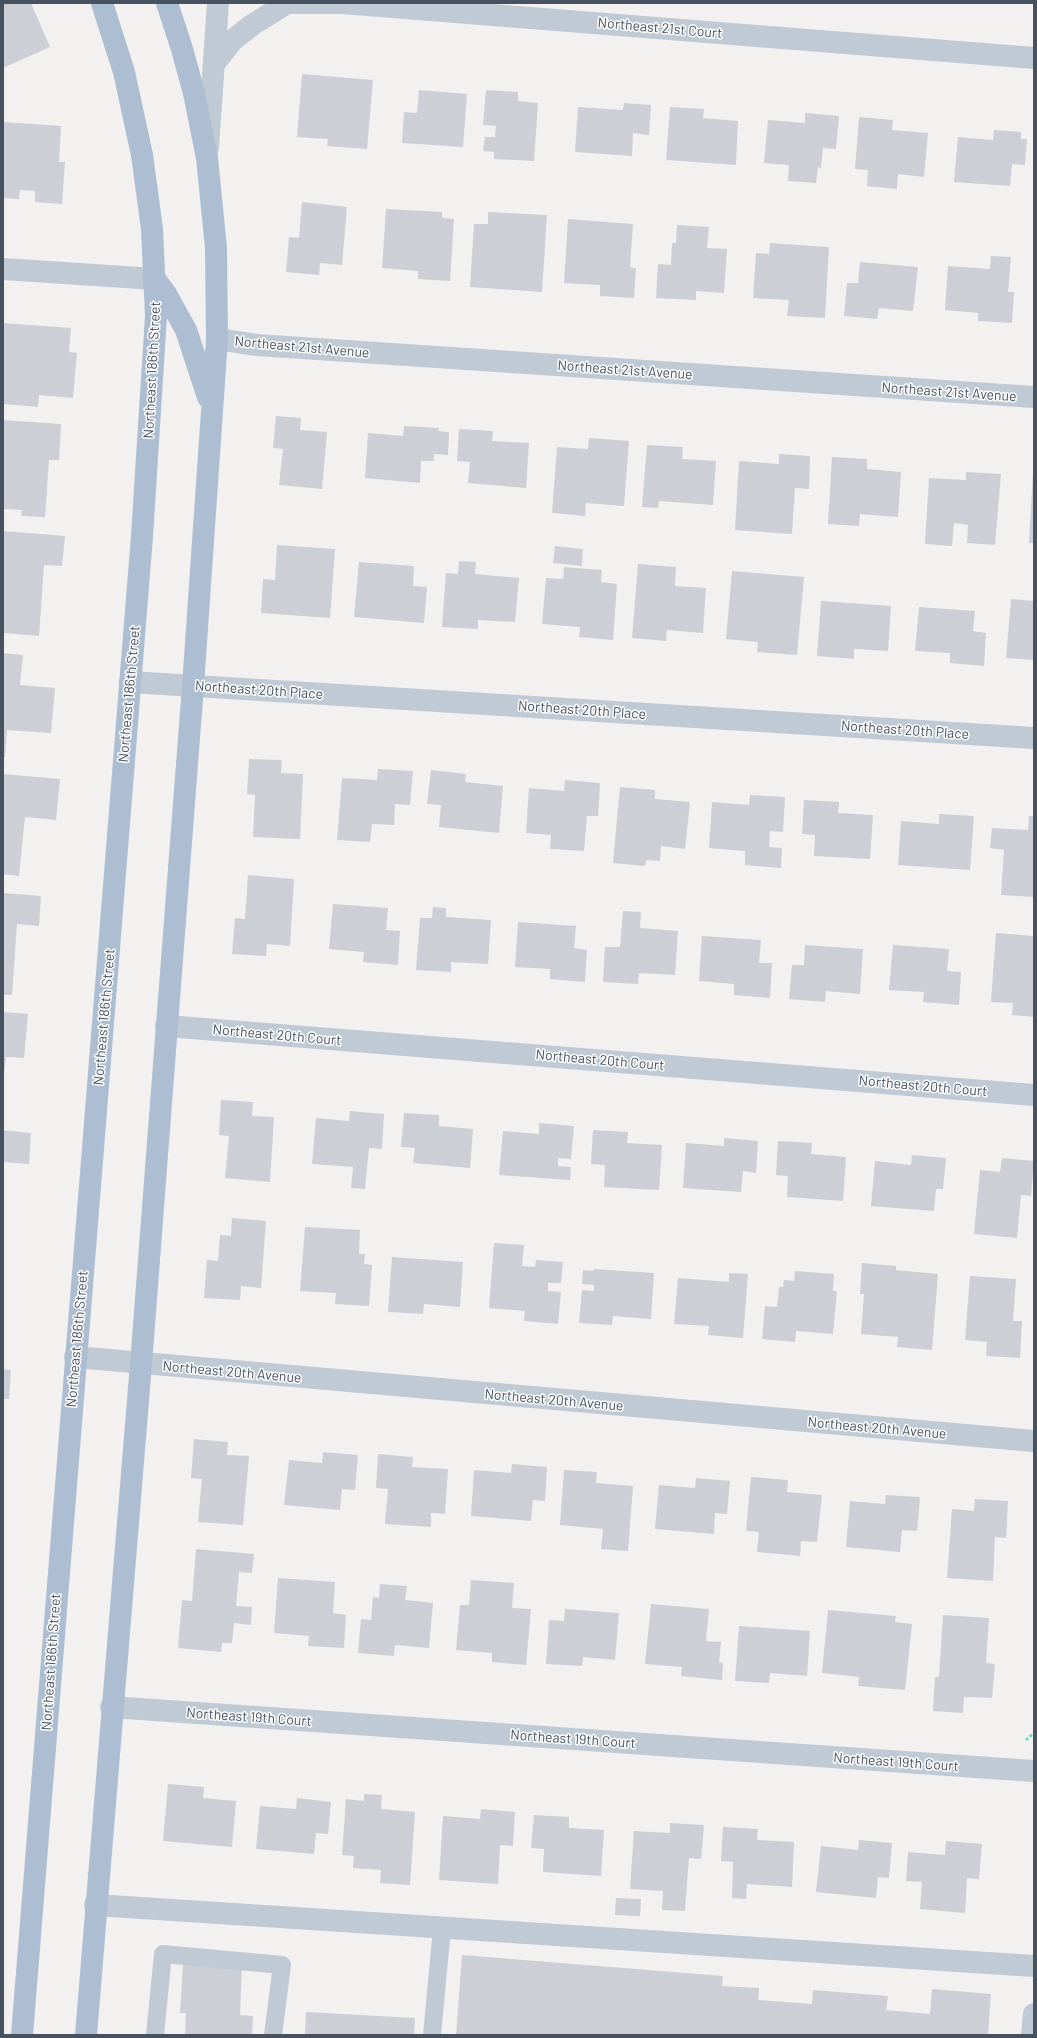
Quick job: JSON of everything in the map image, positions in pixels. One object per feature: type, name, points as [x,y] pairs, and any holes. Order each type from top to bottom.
[{"type":"main road","name":"Northeast 186th Street","points":[[22,2035],[154,364],[155,279],[148,194],[142,155],[124,72],[102,3]]},
{"type":"main road","points":[[86,2035],[95,1905],[140,1364],[193,686],[213,416],[217,339],[216,248],[207,158],[194,93],[167,3]]},
{"type":"main road","points":[[155,279],[170,299],[186,330],[202,376],[213,416]]},
{"type":"street","points":[[207,158],[218,3]]},
{"type":"street","name":"Northeast 21st Court","points":[[214,64],[234,40],[252,24],[285,4],[342,3],[1034,58]]},
{"type":"street","points":[[3,269],[155,279]]},
{"type":"street","name":"Northeast 21st Avenue","points":[[217,339],[265,345],[1034,397]]},
{"type":"street","name":"Northeast 20th Place","points":[[130,682],[1034,738]]},
{"type":"street","name":"Northeast 20th Court","points":[[166,1026],[1034,1095]]},
{"type":"street","name":"Northeast 20th Avenue","points":[[75,1357],[140,1364],[1034,1441]]},
{"type":"street","name":"Northeast 19th Court","points":[[111,1707],[1034,1771]]},
{"type":"street","points":[[95,1905],[1034,1966]]},
{"type":"lane","points":[[432,2035],[442,1928]]},
{"type":"lane","points":[[155,2035],[163,1954],[282,1965],[273,2035]]},
{"type":"path","points":[[1026,1740],[1034,1733]]},
{"type":"building","points":[[3,3],[31,3],[50,47],[3,68]]},
{"type":"building","points":[[302,74],[373,80],[367,149],[327,146],[328,139],[297,137]]},
{"type":"building","points":[[419,90],[467,94],[463,147],[402,143],[404,112],[417,113]]},
{"type":"building","points":[[486,90],[518,92],[518,101],[538,103],[534,161],[494,159],[494,152],[483,151],[485,137],[495,137],[496,126],[483,125]]},
{"type":"building","points":[[624,103],[651,105],[649,135],[633,133],[632,156],[575,152],[578,107],[623,110]]},
{"type":"building","points":[[670,107],[704,109],[703,118],[738,121],[736,165],[666,160]]},
{"type":"building","points":[[805,113],[839,116],[836,149],[823,148],[821,168],[818,167],[816,183],[788,181],[789,165],[764,163],[768,120],[805,123]]},
{"type":"building","points":[[859,117],[893,120],[892,130],[928,133],[924,177],[898,174],[897,189],[867,186],[868,170],[855,169]]},
{"type":"building","points":[[3,122],[61,126],[59,162],[65,162],[62,204],[35,202],[35,191],[20,190],[19,199],[3,198]]},
{"type":"building","points":[[994,130],[1021,132],[1021,139],[1027,139],[1025,165],[1012,164],[1010,186],[954,182],[958,137],[993,140]]},
{"type":"building","points":[[302,202],[347,207],[342,265],[320,263],[319,275],[286,272],[289,237],[299,238]]},
{"type":"building","points":[[386,209],[442,212],[442,218],[454,219],[450,281],[418,279],[418,271],[382,268]]},
{"type":"building","points":[[488,212],[547,215],[542,292],[470,287],[474,224],[488,224]]},
{"type":"building","points":[[568,219],[633,224],[630,267],[636,268],[634,298],[600,296],[600,285],[564,283]]},
{"type":"building","points":[[677,225],[709,227],[707,248],[727,249],[724,293],[696,291],[696,300],[656,298],[658,264],[671,265],[672,243],[676,243]]},
{"type":"building","points":[[770,243],[829,247],[825,318],[787,316],[789,300],[753,298],[756,253],[769,254]]},
{"type":"building","points":[[991,256],[1011,257],[1008,292],[1014,292],[1012,323],[978,321],[978,313],[945,310],[948,266],[990,269]]},
{"type":"building","points":[[860,262],[918,267],[913,311],[879,308],[877,319],[844,316],[847,283],[858,283]]},
{"type":"building","points":[[3,323],[71,328],[69,352],[77,353],[73,398],[39,395],[38,407],[3,404]]},
{"type":"building","points":[[276,416],[301,418],[300,430],[327,432],[322,489],[279,485],[283,449],[273,448]]},
{"type":"building","points":[[3,420],[61,424],[59,460],[49,460],[45,517],[21,516],[22,510],[3,509]]},
{"type":"building","points":[[404,426],[439,428],[438,431],[449,432],[448,455],[434,454],[434,461],[421,461],[420,483],[365,478],[368,433],[403,436]]},
{"type":"building","points":[[459,429],[493,431],[492,441],[529,443],[526,488],[468,483],[470,462],[457,461]]},
{"type":"building","points":[[589,438],[629,441],[624,506],[586,503],[585,516],[552,513],[557,447],[588,449]]},
{"type":"building","points":[[647,445],[683,447],[682,459],[716,461],[713,505],[659,501],[658,508],[642,507]]},
{"type":"building","points":[[779,454],[810,456],[809,489],[795,488],[792,534],[735,530],[739,461],[779,464]]},
{"type":"building","points":[[832,457],[867,459],[867,469],[901,472],[898,517],[860,514],[859,526],[828,524]]},
{"type":"building","points":[[966,472],[1001,474],[995,545],[967,543],[968,525],[954,523],[952,546],[925,544],[929,478],[966,480]]},
{"type":"building","points":[[1033,473],[1034,543],[1029,543]]},
{"type":"building","points":[[3,531],[65,536],[62,566],[44,565],[39,636],[3,633]]},
{"type":"building","points":[[277,545],[335,549],[330,618],[261,613],[263,579],[275,580]]},
{"type":"building","points":[[555,546],[583,549],[582,566],[553,563]]},
{"type":"building","points":[[459,561],[476,562],[475,574],[519,578],[515,622],[478,620],[478,629],[442,627],[446,573],[458,574]]},
{"type":"building","points":[[359,562],[414,566],[413,586],[427,587],[424,623],[354,617]]},
{"type":"building","points":[[638,564],[676,567],[675,586],[706,588],[703,633],[667,630],[666,641],[632,638]]},
{"type":"building","points":[[564,567],[602,570],[601,582],[617,584],[613,640],[579,637],[580,627],[542,624],[546,578],[563,579]]},
{"type":"building","points":[[732,571],[804,577],[797,655],[757,652],[758,642],[726,639]]},
{"type":"building","points":[[1011,599],[1034,601],[1034,660],[1006,658]]},
{"type":"building","points":[[821,601],[891,606],[888,651],[854,649],[854,659],[817,656]]},
{"type":"building","points":[[919,607],[975,611],[973,631],[986,633],[984,666],[950,663],[950,653],[915,651]]},
{"type":"building","points":[[3,653],[23,655],[20,685],[55,688],[51,733],[7,730],[5,757],[3,757]]},
{"type":"building","points":[[249,759],[282,760],[281,773],[303,774],[300,839],[253,837],[255,795],[247,794]]},
{"type":"building","points":[[378,769],[413,771],[410,805],[395,804],[394,825],[372,824],[370,842],[337,840],[342,778],[377,780]]},
{"type":"building","points":[[431,770],[466,774],[465,782],[503,786],[499,833],[439,827],[441,805],[427,804]]},
{"type":"building","points":[[3,774],[60,779],[56,820],[25,817],[19,876],[3,874]]},
{"type":"building","points":[[565,780],[600,783],[598,816],[587,816],[584,851],[550,849],[551,835],[526,833],[529,788],[564,791]]},
{"type":"building","points":[[620,787],[655,790],[655,799],[690,802],[685,849],[661,846],[660,861],[646,860],[645,866],[613,863]]},
{"type":"building","points":[[750,795],[785,797],[783,832],[770,831],[769,847],[782,848],[781,868],[745,865],[745,851],[709,848],[712,802],[749,805]]},
{"type":"building","points":[[804,800],[839,802],[838,813],[873,815],[870,859],[814,856],[815,835],[802,834]]},
{"type":"building","points":[[939,814],[974,816],[970,870],[898,865],[901,821],[939,824]]},
{"type":"building","points":[[1029,816],[1034,816],[1034,897],[1001,895],[1004,850],[990,848],[992,828],[1028,830]]},
{"type":"building","points":[[248,875],[294,879],[290,946],[267,944],[266,956],[232,954],[235,918],[245,919]]},
{"type":"building","points":[[3,893],[41,896],[39,926],[17,924],[12,995],[3,995]]},
{"type":"building","points":[[333,904],[388,908],[386,930],[400,931],[398,965],[363,962],[364,952],[329,949]]},
{"type":"building","points":[[433,907],[446,908],[446,917],[491,920],[488,964],[451,962],[451,972],[416,970],[420,918],[432,918]]},
{"type":"building","points":[[623,911],[641,912],[640,928],[678,931],[675,975],[639,973],[638,984],[603,982],[605,947],[620,947]]},
{"type":"building","points":[[518,922],[576,926],[574,948],[587,950],[585,982],[550,979],[550,969],[515,967]]},
{"type":"building","points":[[996,933],[1034,936],[1034,1017],[1012,1015],[1013,1003],[991,1002]]},
{"type":"building","points":[[702,936],[761,940],[759,963],[772,963],[770,998],[734,995],[734,984],[699,981]]},
{"type":"building","points":[[805,945],[863,949],[860,994],[826,991],[825,1002],[789,999],[792,965],[804,965]]},
{"type":"building","points":[[893,945],[949,949],[947,971],[961,972],[959,1005],[923,1002],[924,992],[889,990]]},
{"type":"building","points":[[3,1012],[28,1014],[24,1058],[6,1057],[4,1074]]},
{"type":"building","points":[[221,1100],[253,1102],[252,1116],[274,1117],[270,1182],[225,1178],[229,1136],[219,1135]]},
{"type":"building","points":[[350,1111],[384,1114],[382,1149],[369,1148],[365,1189],[351,1188],[353,1167],[312,1164],[316,1118],[349,1121]]},
{"type":"building","points":[[404,1113],[439,1115],[439,1126],[473,1129],[470,1168],[413,1163],[415,1148],[401,1147]]},
{"type":"building","points":[[539,1123],[574,1126],[571,1159],[558,1158],[558,1166],[571,1167],[570,1180],[499,1175],[503,1131],[539,1134]]},
{"type":"building","points":[[3,1130],[31,1133],[29,1164],[3,1162]]},
{"type":"building","points":[[593,1130],[628,1132],[627,1143],[662,1145],[659,1190],[604,1187],[605,1165],[591,1164]]},
{"type":"building","points":[[724,1138],[758,1141],[756,1173],[743,1171],[741,1192],[683,1188],[686,1143],[724,1146]]},
{"type":"building","points":[[778,1141],[812,1143],[811,1154],[846,1157],[843,1201],[787,1197],[788,1176],[776,1175]]},
{"type":"building","points":[[912,1155],[946,1158],[943,1189],[936,1189],[934,1211],[871,1206],[875,1161],[911,1165]]},
{"type":"building","points":[[1002,1158],[1034,1161],[1031,1196],[1021,1195],[1017,1238],[974,1234],[980,1170],[1000,1172]]},
{"type":"building","points":[[232,1218],[266,1221],[261,1288],[241,1286],[240,1300],[204,1298],[207,1260],[218,1261],[220,1235],[231,1236]]},
{"type":"building","points":[[305,1227],[360,1230],[359,1254],[365,1254],[364,1264],[372,1265],[369,1306],[335,1304],[336,1293],[300,1291]]},
{"type":"building","points":[[494,1243],[524,1245],[522,1266],[535,1267],[536,1260],[563,1262],[561,1283],[548,1283],[548,1291],[561,1292],[558,1324],[524,1321],[525,1311],[489,1308]]},
{"type":"building","points":[[392,1257],[463,1262],[460,1307],[424,1304],[423,1314],[388,1312]]},
{"type":"building","points":[[862,1263],[896,1266],[896,1270],[938,1274],[932,1350],[897,1347],[898,1337],[861,1334],[864,1294],[860,1294]]},
{"type":"building","points":[[594,1269],[654,1273],[651,1319],[613,1316],[612,1325],[579,1323],[582,1290],[594,1291],[594,1285],[582,1284],[583,1270],[594,1271]]},
{"type":"building","points":[[795,1271],[834,1274],[833,1291],[837,1291],[833,1334],[796,1331],[795,1342],[762,1339],[765,1306],[777,1307],[779,1287],[783,1287],[784,1280],[794,1281]]},
{"type":"building","points":[[729,1273],[748,1274],[743,1338],[708,1335],[709,1326],[674,1324],[678,1278],[729,1282]]},
{"type":"building","points":[[970,1276],[1016,1279],[1013,1321],[1022,1321],[1020,1358],[986,1356],[987,1342],[965,1340]]},
{"type":"building","points":[[3,1369],[11,1370],[9,1399],[3,1399]]},
{"type":"building","points":[[194,1439],[228,1442],[227,1455],[249,1456],[243,1525],[198,1522],[202,1479],[191,1478]]},
{"type":"building","points":[[323,1452],[358,1455],[355,1490],[342,1489],[340,1510],[284,1505],[289,1460],[322,1463]]},
{"type":"building","points":[[378,1454],[413,1457],[412,1467],[448,1469],[445,1514],[431,1513],[431,1527],[385,1524],[388,1489],[376,1488]]},
{"type":"building","points":[[512,1464],[547,1467],[545,1501],[533,1500],[531,1521],[471,1516],[474,1470],[511,1473]]},
{"type":"building","points":[[564,1470],[597,1472],[596,1483],[633,1486],[628,1551],[601,1549],[603,1529],[560,1525]]},
{"type":"building","points":[[751,1477],[788,1480],[787,1492],[822,1495],[817,1542],[801,1541],[800,1556],[757,1552],[759,1532],[746,1531]]},
{"type":"building","points":[[696,1478],[730,1481],[727,1514],[715,1513],[714,1534],[655,1529],[659,1485],[695,1488]]},
{"type":"building","points":[[886,1495],[920,1497],[917,1531],[902,1530],[900,1552],[846,1547],[850,1501],[885,1504]]},
{"type":"building","points":[[975,1499],[1008,1501],[1006,1538],[995,1537],[993,1581],[947,1578],[952,1509],[974,1511]]},
{"type":"building","points":[[196,1549],[254,1554],[252,1573],[239,1572],[236,1606],[252,1607],[251,1625],[234,1623],[232,1643],[222,1643],[221,1652],[178,1648],[182,1600],[192,1601]]},
{"type":"building","points":[[278,1578],[335,1582],[333,1613],[346,1615],[344,1648],[308,1646],[309,1636],[274,1633]]},
{"type":"building","points":[[471,1580],[514,1583],[512,1608],[531,1609],[526,1665],[492,1662],[492,1653],[456,1650],[460,1605],[469,1605]]},
{"type":"building","points":[[380,1584],[407,1586],[405,1600],[433,1603],[429,1648],[395,1645],[394,1656],[358,1653],[361,1619],[371,1620],[373,1597],[379,1598]]},
{"type":"building","points":[[651,1604],[709,1609],[706,1641],[721,1642],[719,1662],[723,1663],[722,1680],[681,1676],[682,1667],[645,1664]]},
{"type":"building","points":[[565,1609],[619,1613],[615,1660],[583,1657],[582,1666],[546,1664],[549,1620],[564,1621]]},
{"type":"building","points":[[828,1610],[896,1616],[895,1622],[912,1624],[905,1690],[858,1686],[859,1677],[822,1673]]},
{"type":"building","points":[[943,1615],[989,1618],[986,1663],[995,1664],[992,1698],[964,1697],[963,1713],[933,1711],[935,1677],[939,1677]]},
{"type":"building","points":[[739,1626],[810,1631],[807,1676],[770,1673],[769,1683],[735,1681]]},
{"type":"building","points":[[168,1784],[204,1787],[203,1798],[236,1801],[232,1847],[163,1841]]},
{"type":"building","points":[[364,1794],[382,1795],[381,1809],[415,1812],[410,1885],[380,1883],[381,1870],[353,1868],[354,1856],[342,1855],[346,1799],[364,1801]]},
{"type":"building","points":[[297,1798],[331,1802],[328,1834],[316,1833],[314,1854],[256,1849],[260,1806],[296,1809]]},
{"type":"building","points":[[481,1809],[515,1812],[513,1846],[500,1845],[498,1884],[439,1880],[443,1816],[480,1819]]},
{"type":"building","points":[[534,1815],[569,1817],[569,1828],[604,1830],[601,1876],[543,1872],[544,1849],[531,1848]]},
{"type":"building","points":[[670,1823],[704,1825],[701,1859],[689,1858],[685,1911],[662,1910],[663,1891],[630,1889],[634,1831],[670,1833]]},
{"type":"building","points":[[723,1827],[758,1829],[757,1840],[794,1842],[792,1887],[747,1884],[746,1899],[732,1898],[733,1862],[721,1861]]},
{"type":"building","points":[[859,1840],[892,1843],[889,1878],[878,1877],[876,1898],[816,1892],[821,1846],[858,1850]]},
{"type":"building","points":[[946,1841],[982,1844],[979,1879],[967,1878],[965,1913],[920,1909],[922,1882],[906,1881],[908,1852],[945,1855]]},
{"type":"building","points":[[616,1898],[641,1899],[640,1916],[615,1915]]},
{"type":"building","points":[[462,1955],[723,1976],[722,1986],[759,1988],[758,2000],[812,2004],[813,1990],[888,1996],[886,2010],[930,2014],[932,1989],[991,1994],[988,2035],[456,2035]]},
{"type":"building","points":[[183,1962],[242,1966],[240,2015],[253,2016],[252,2035],[185,2035],[186,2013],[180,2013]]},
{"type":"building","points":[[306,2012],[415,2018],[414,2035],[305,2035]]}]
